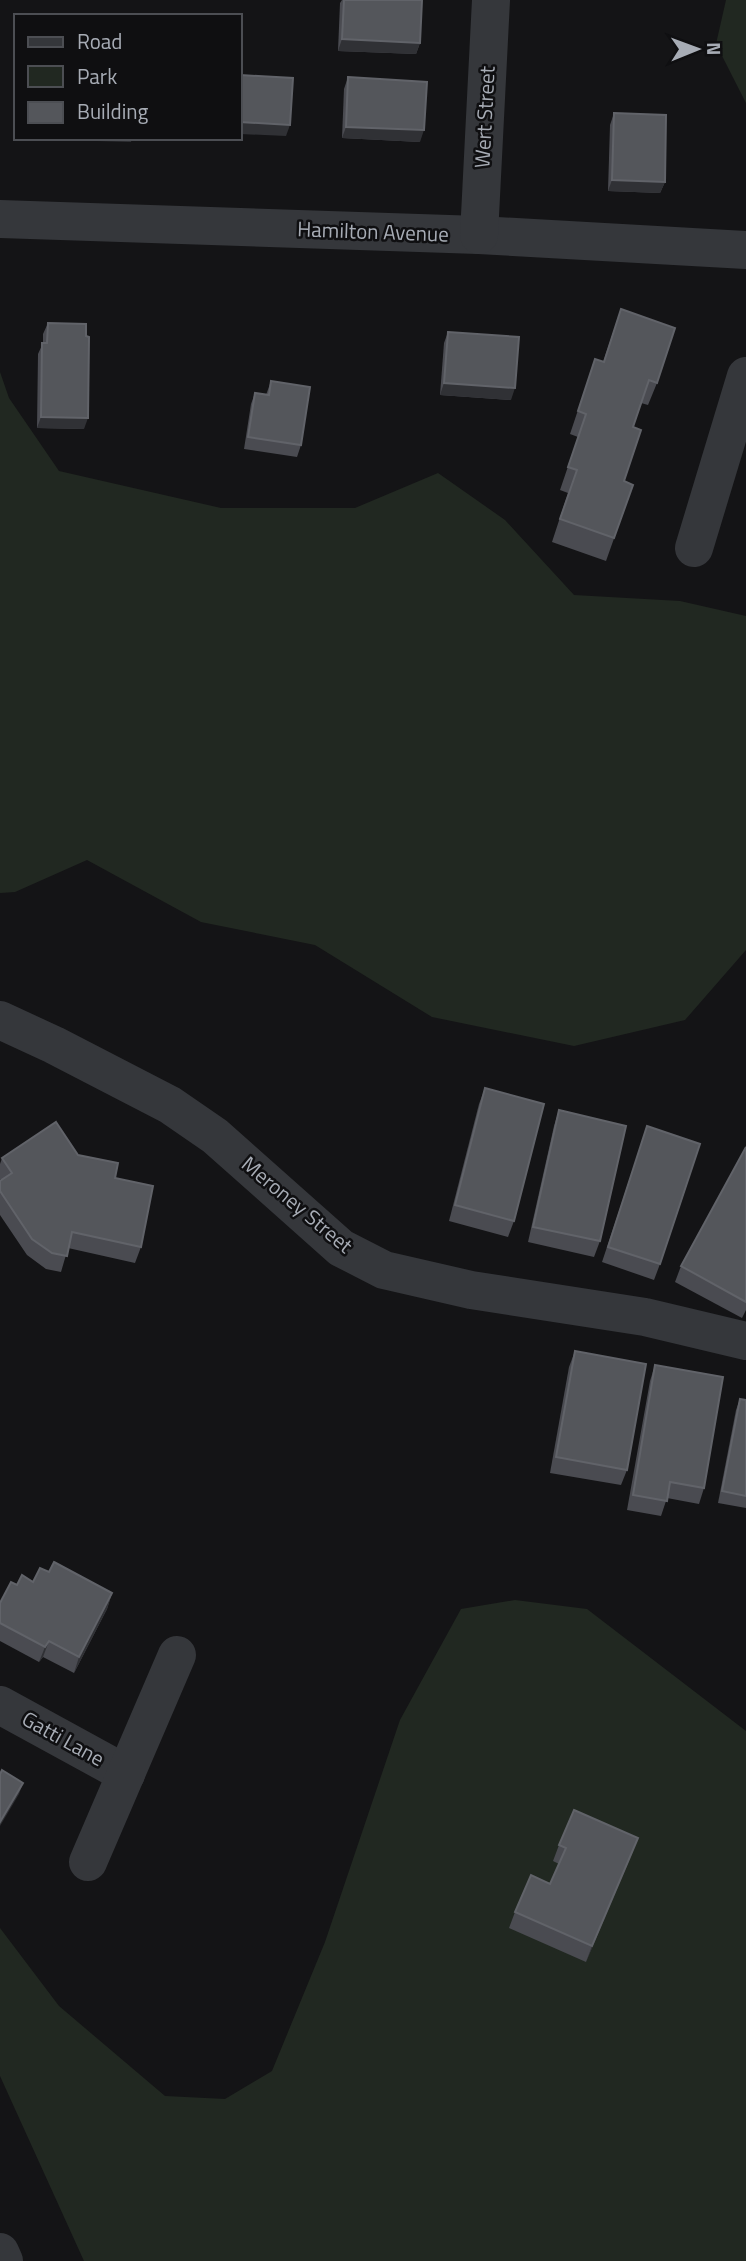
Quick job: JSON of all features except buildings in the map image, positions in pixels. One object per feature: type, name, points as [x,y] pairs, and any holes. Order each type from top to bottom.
[{"type":"street","name":"Wert Street","points":[[479,235],[491,0]]},
{"type":"street","name":"Hamilton Avenue","points":[[0,219],[479,235],[746,250]]},
{"type":"street","points":[[694,548],[746,376]]},
{"type":"street","name":"Meroney Street","points":[[0,1020],[170,1105],[215,1136],[341,1248],[384,1270],[471,1290],[645,1317],[746,1341]]},
{"type":"street","name":"Gatti Lane","points":[[88,1862],[177,1656]]},
{"type":"street","name":"Gatti Lane","points":[[0,1705],[126,1774]]},
{"type":"street","points":[[0,2253],[4,2261]]},
{"type":"green space","points":[[726,0],[746,0],[746,103],[716,44]]},
{"type":"green space","points":[[0,372],[9,398],[59,471],[221,508],[355,508],[438,473],[505,520],[574,595],[680,601],[746,616],[746,950],[685,1020],[574,1046],[432,1017],[315,945],[201,922],[87,860],[15,892],[0,893]]},
{"type":"green space","points":[[515,1600],[587,1609],[746,1731],[746,2261],[84,2261],[0,2076],[0,1928],[59,2006],[165,2096],[225,2099],[272,2071],[325,1942],[400,1720],[461,1609]]}]
